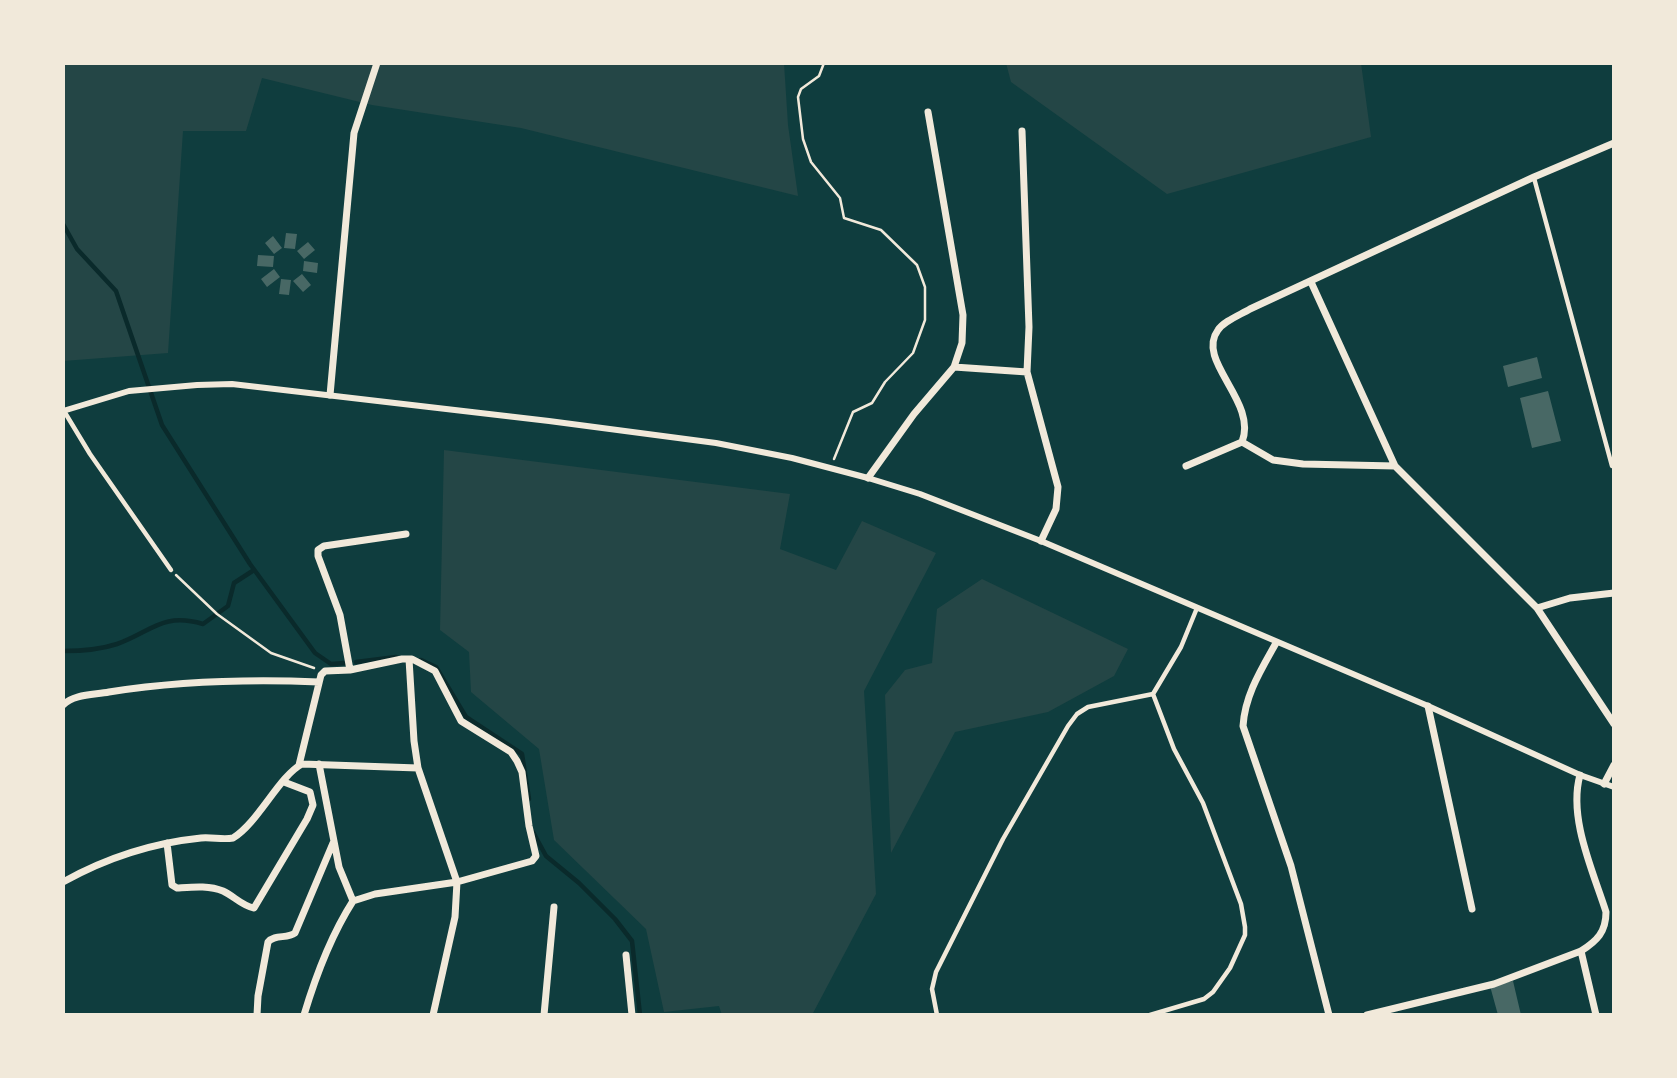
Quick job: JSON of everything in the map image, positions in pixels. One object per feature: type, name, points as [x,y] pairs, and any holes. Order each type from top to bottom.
[{"type":"street","points":[[330,395],[354,133],[377,63]]},
{"type":"street","points":[[868,478],[914,414],[954,367],[962,343],[963,315],[928,112]]},
{"type":"street","points":[[1022,131],[1030,327],[1027,372],[1058,487],[1056,509],[1041,541]]},
{"type":"street","points":[[1186,466],[1242,442],[1245,435],[1243,416],[1230,383],[1212,355],[1212,342],[1219,328],[1250,309],[1534,177],[1614,143]]},
{"type":"street","points":[[1311,282],[1395,466],[1537,608],[1614,724]]},
{"type":"street","points":[[954,367],[1027,372]]},
{"type":"street","points":[[64,411],[129,391],[232,384],[716,443],[792,458],[920,494],[1041,541],[1428,706],[1580,775],[1614,787]]},
{"type":"street","points":[[1242,442],[1273,460],[1303,464],[1395,466]]},
{"type":"street","points":[[350,670],[340,615],[318,550],[324,546],[406,534]]},
{"type":"street","points":[[1537,608],[1570,598],[1614,593]]},
{"type":"street","points":[[1276,643],[1244,707],[1243,726],[1291,866],[1329,1015]]},
{"type":"street","points":[[409,659],[418,768],[457,882],[455,917],[433,1015]]},
{"type":"street","points":[[63,882],[113,858],[167,843],[204,837],[233,838],[299,765],[323,672],[409,659],[423,663],[435,671],[461,720],[511,752],[522,772],[536,856],[531,861],[457,882],[375,894],[353,901],[331,940],[313,982],[304,1015]]},
{"type":"street","points":[[63,705],[74,698],[206,680],[319,681]]},
{"type":"street","points":[[1428,706],[1472,909]]},
{"type":"street","points":[[319,764],[333,843],[339,867],[353,901]]},
{"type":"street","points":[[299,765],[418,768]]},
{"type":"street","points":[[1604,784],[1614,765]]},
{"type":"street","points":[[1367,1015],[1494,984],[1581,951],[1602,933],[1606,925],[1606,912],[1579,824],[1576,793],[1580,775]]},
{"type":"street","points":[[167,843],[172,885],[177,888],[212,887],[224,891],[247,907],[254,908],[313,805],[310,792],[284,782]]},
{"type":"street","points":[[257,1015],[268,942],[295,933],[333,843]]},
{"type":"street","points":[[544,1015],[554,907]]},
{"type":"street","points":[[1581,951],[1596,1015]]},
{"type":"street","points":[[626,955],[632,1015]]},
{"type":"lane","points":[[1534,177],[1612,466]]},
{"type":"lane","points":[[64,411],[90,454],[171,570]]},
{"type":"lane","points":[[937,1015],[932,989],[936,972],[1003,839],[1068,726],[1077,714],[1088,707],[1153,695],[1181,647],[1197,608]]},
{"type":"lane","points":[[1150,1015],[1203,999],[1213,992],[1230,968],[1245,935],[1241,904],[1203,803],[1174,749],[1153,695]]},
{"type":"path","points":[[824,63],[819,76],[801,89],[798,97],[803,139],[811,162],[840,198],[844,218],[881,230],[917,264],[925,287],[925,320],[913,353],[886,382],[872,403],[853,412],[830,468]]},
{"type":"path","points":[[171,570],[217,614],[271,653],[323,672]]},
{"type":"shaded area","points":[[63,63],[784,63],[788,125],[798,196],[521,128],[372,105],[262,78],[246,131],[183,131],[168,353],[63,361]]},
{"type":"shaded area","points":[[1006,63],[1361,63],[1371,137],[1167,194],[1011,82]]},
{"type":"shaded area","points":[[444,450],[790,494],[780,549],[836,570],[862,521],[936,553],[864,691],[876,894],[812,1015],[722,1015],[719,1006],[664,1012],[646,929],[554,840],[539,749],[471,692],[469,652],[440,630]]},
{"type":"shaded area","points":[[982,579],[1128,649],[1114,676],[1048,712],[955,732],[891,853],[885,695],[905,670],[932,663],[937,609]]},
{"type":"building","points":[[286,233],[297,234],[295,249],[284,248]]},
{"type":"building","points":[[273,236],[282,248],[274,254],[265,243]]},
{"type":"building","points":[[308,242],[315,250],[304,259],[297,251]]},
{"type":"building","points":[[258,255],[274,256],[273,267],[257,266]]},
{"type":"building","points":[[304,261],[318,263],[317,273],[303,271]]},
{"type":"building","points":[[274,269],[280,277],[267,287],[261,279]]},
{"type":"building","points":[[302,274],[311,285],[303,292],[293,281]]},
{"type":"building","points":[[281,279],[291,280],[289,295],[279,294]]},
{"type":"building","points":[[1537,357],[1542,378],[1508,387],[1503,366]]},
{"type":"building","points":[[1548,391],[1561,441],[1532,448],[1520,398]]},
{"type":"building","points":[[1513,981],[1521,1015],[1498,1015],[1490,986]]},
{"type":"waterway","points":[[63,224],[77,249],[116,291],[162,425],[250,564],[315,653],[331,664],[345,663]]},
{"type":"waterway","points":[[63,651],[110,646],[157,625],[177,620],[203,624],[228,606],[234,583],[254,570]]},
{"type":"waterway","points":[[356,662],[396,657]]},
{"type":"waterway","points":[[421,660],[436,667],[466,717],[522,754],[529,799]]},
{"type":"waterway","points":[[533,832],[546,856],[579,883],[615,919],[632,941],[640,1015]]}]
